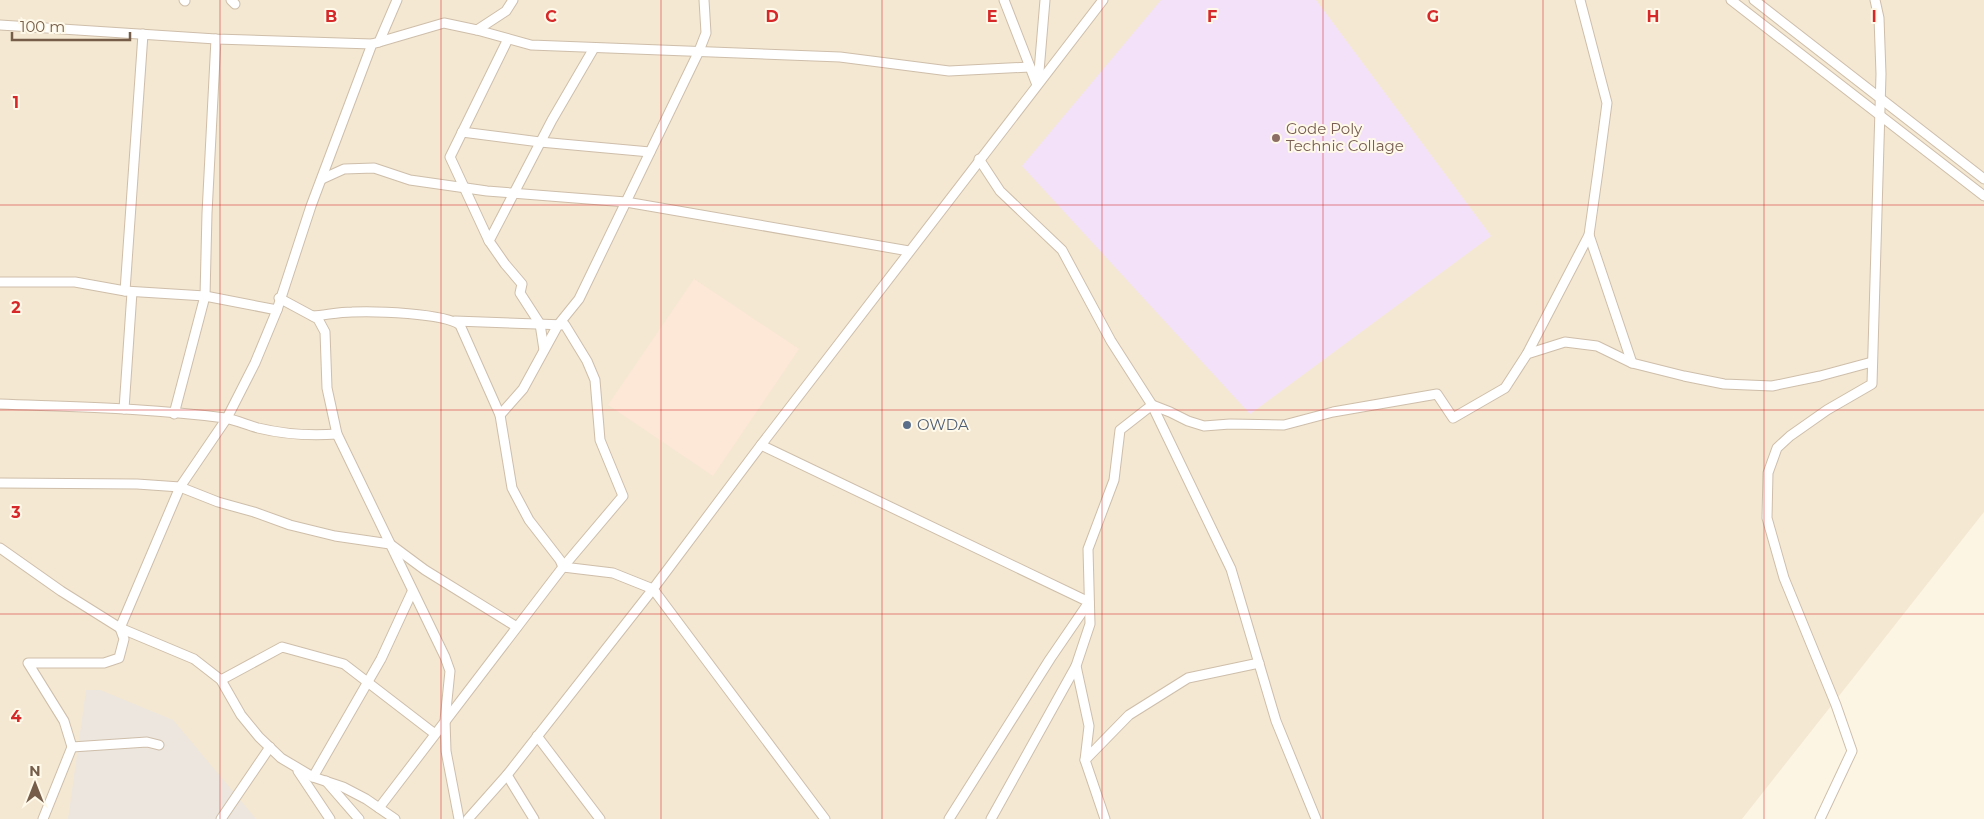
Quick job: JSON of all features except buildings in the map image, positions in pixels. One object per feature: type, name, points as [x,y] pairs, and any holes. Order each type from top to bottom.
[{"type":"street","points":[[43,819],[72,746],[64,721],[28,663],[104,662],[119,658],[124,639],[120,628],[180,487],[226,418],[255,363],[277,310],[311,206],[375,43],[397,0]]},
{"type":"street","points":[[477,30],[506,11],[513,0]]},
{"type":"street","points":[[500,415],[523,389],[558,325],[579,298],[699,51],[706,33],[704,0]]},
{"type":"street","points":[[1004,0],[1037,85]]},
{"type":"street","points":[[1037,85],[1046,0]]},
{"type":"street","points":[[468,819],[507,775],[653,589],[979,159],[1103,0]]},
{"type":"street","points":[[1152,405],[1204,426],[1230,424],[1284,425],[1333,412],[1437,394],[1453,418],[1505,388],[1527,354],[1589,234],[1607,103],[1580,0]]},
{"type":"street","points":[[1731,0],[1984,196]]},
{"type":"street","points":[[1754,0],[1984,179]]},
{"type":"street","points":[[1820,819],[1852,751],[1836,705],[1784,578],[1767,518],[1768,473],[1777,448],[1790,436],[1827,410],[1872,384],[1881,116],[1879,18],[1875,0]]},
{"type":"street","points":[[0,25],[216,39],[375,43],[444,23],[531,45],[840,57],[949,71],[1030,67]]},
{"type":"street","points":[[124,410],[128,292],[142,34]]},
{"type":"street","points":[[508,38],[450,157],[489,241],[522,284],[520,293],[540,324],[544,350]]},
{"type":"street","points":[[174,414],[205,296],[207,212],[216,39]]},
{"type":"street","points":[[489,241],[540,142],[594,48]]},
{"type":"street","points":[[462,132],[540,142],[650,152]]},
{"type":"street","points":[[979,159],[1000,191],[1062,250],[1111,341],[1152,405],[1231,569],[1276,721],[1316,819]]},
{"type":"street","points":[[322,179],[344,169],[374,168],[410,180],[514,193],[626,202],[909,251]]},
{"type":"street","points":[[1589,234],[1632,363]]},
{"type":"street","points":[[0,282],[75,282],[128,292],[205,296],[277,310]]},
{"type":"street","points":[[280,298],[318,319],[325,332],[328,388],[337,434],[450,670],[445,720],[446,751],[459,819]]},
{"type":"street","points":[[313,316],[352,312],[413,314],[454,321],[566,325],[596,380],[600,440],[623,496],[563,567],[379,808]]},
{"type":"street","points":[[454,321],[460,325],[469,343],[500,415],[512,488],[529,520],[560,560],[563,567]]},
{"type":"street","points":[[1527,354],[1565,342],[1597,346],[1632,363],[1724,384],[1772,386],[1872,362]]},
{"type":"street","points":[[0,404],[124,410],[226,418],[259,428],[278,431],[315,436],[337,434]]},
{"type":"street","points":[[991,819],[1076,666],[1090,624],[1088,549],[1114,480],[1120,430],[1152,405]]},
{"type":"street","points":[[761,445],[1089,602]]},
{"type":"street","points":[[0,483],[137,484],[180,487],[290,526],[335,536],[390,544],[425,570],[517,627]]},
{"type":"street","points":[[0,548],[61,591],[120,628],[194,659],[221,680],[242,715],[259,737],[281,758],[313,777],[351,791],[395,819]]},
{"type":"street","points":[[563,567],[613,573],[653,589],[825,819]]},
{"type":"street","points":[[313,777],[381,659],[412,592]]},
{"type":"street","points":[[949,819],[1050,659],[1089,602]]},
{"type":"street","points":[[221,680],[282,646],[344,664],[435,734]]},
{"type":"street","points":[[1085,760],[1129,715],[1188,678],[1259,663]]},
{"type":"street","points":[[1076,666],[1089,726],[1085,760],[1105,819]]},
{"type":"street","points":[[537,736],[600,819]]},
{"type":"street","points":[[72,746],[146,742],[159,745]]},
{"type":"street","points":[[222,819],[270,747]]},
{"type":"street","points":[[297,768],[330,819]]},
{"type":"street","points":[[507,775],[534,819]]},
{"type":"street","points":[[326,781],[359,819]]},
{"type":"shaded area","points":[[0,0],[1984,0],[1984,512],[1742,819],[0,819]]},
{"type":"shaded area","points":[[1161,0],[1316,0],[1491,236],[1250,414],[1022,166]]},
{"type":"shaded area","points":[[694,279],[799,349],[713,476],[608,405]]},
{"type":"shaded area","points":[[86,690],[100,690],[173,720],[256,819],[68,819]]},
{"type":"place","name":"Gode Poly Technic Collage","points":[[1276,138]]},
{"type":"place","name":"OWDA","points":[[907,425]]}]
